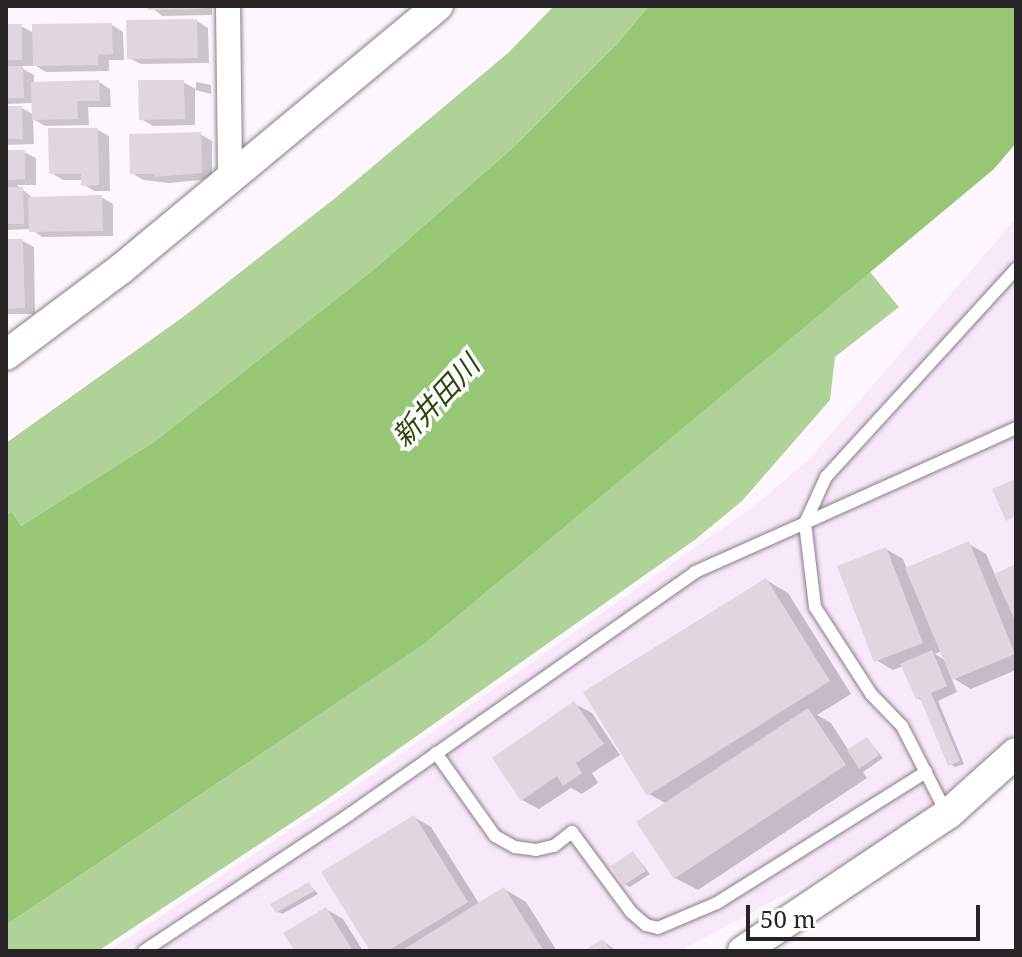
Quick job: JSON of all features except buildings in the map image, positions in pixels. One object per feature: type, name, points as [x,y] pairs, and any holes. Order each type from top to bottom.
[{"type":"street","points":[[228,6],[230,177]]},
{"type":"street","points":[[6,355],[121,269],[438,6]]},
{"type":"street","points":[[743,951],[948,814],[1016,753]]},
{"type":"lane","points":[[948,814],[902,726],[871,694],[815,607],[805,523],[826,477],[1016,269]]},
{"type":"lane","points":[[144,951],[695,572],[1016,428]]},
{"type":"lane","points":[[436,753],[495,836],[515,847],[536,850],[554,846],[572,832],[631,912],[646,925],[658,928],[717,903],[926,772]]},
{"type":"shaded area","points":[[554,6],[649,6],[617,44],[517,144],[377,267],[154,442],[21,526],[12,512],[6,515],[6,443],[183,317],[334,199],[508,53]]},
{"type":"shaded area","points":[[1016,218],[1016,732],[893,837],[680,951],[108,951],[340,797],[754,506],[810,458]]},
{"type":"shaded area","points":[[870,272],[899,307],[835,357],[830,400],[742,501],[696,539],[326,800],[98,951],[6,951],[6,925],[423,645]]},
{"type":"water","name":"新井田川","points":[[649,6],[1016,6],[1016,143],[994,169],[423,645],[6,925],[6,515],[12,512],[21,526],[154,442],[377,267],[517,144],[617,44]]}]
